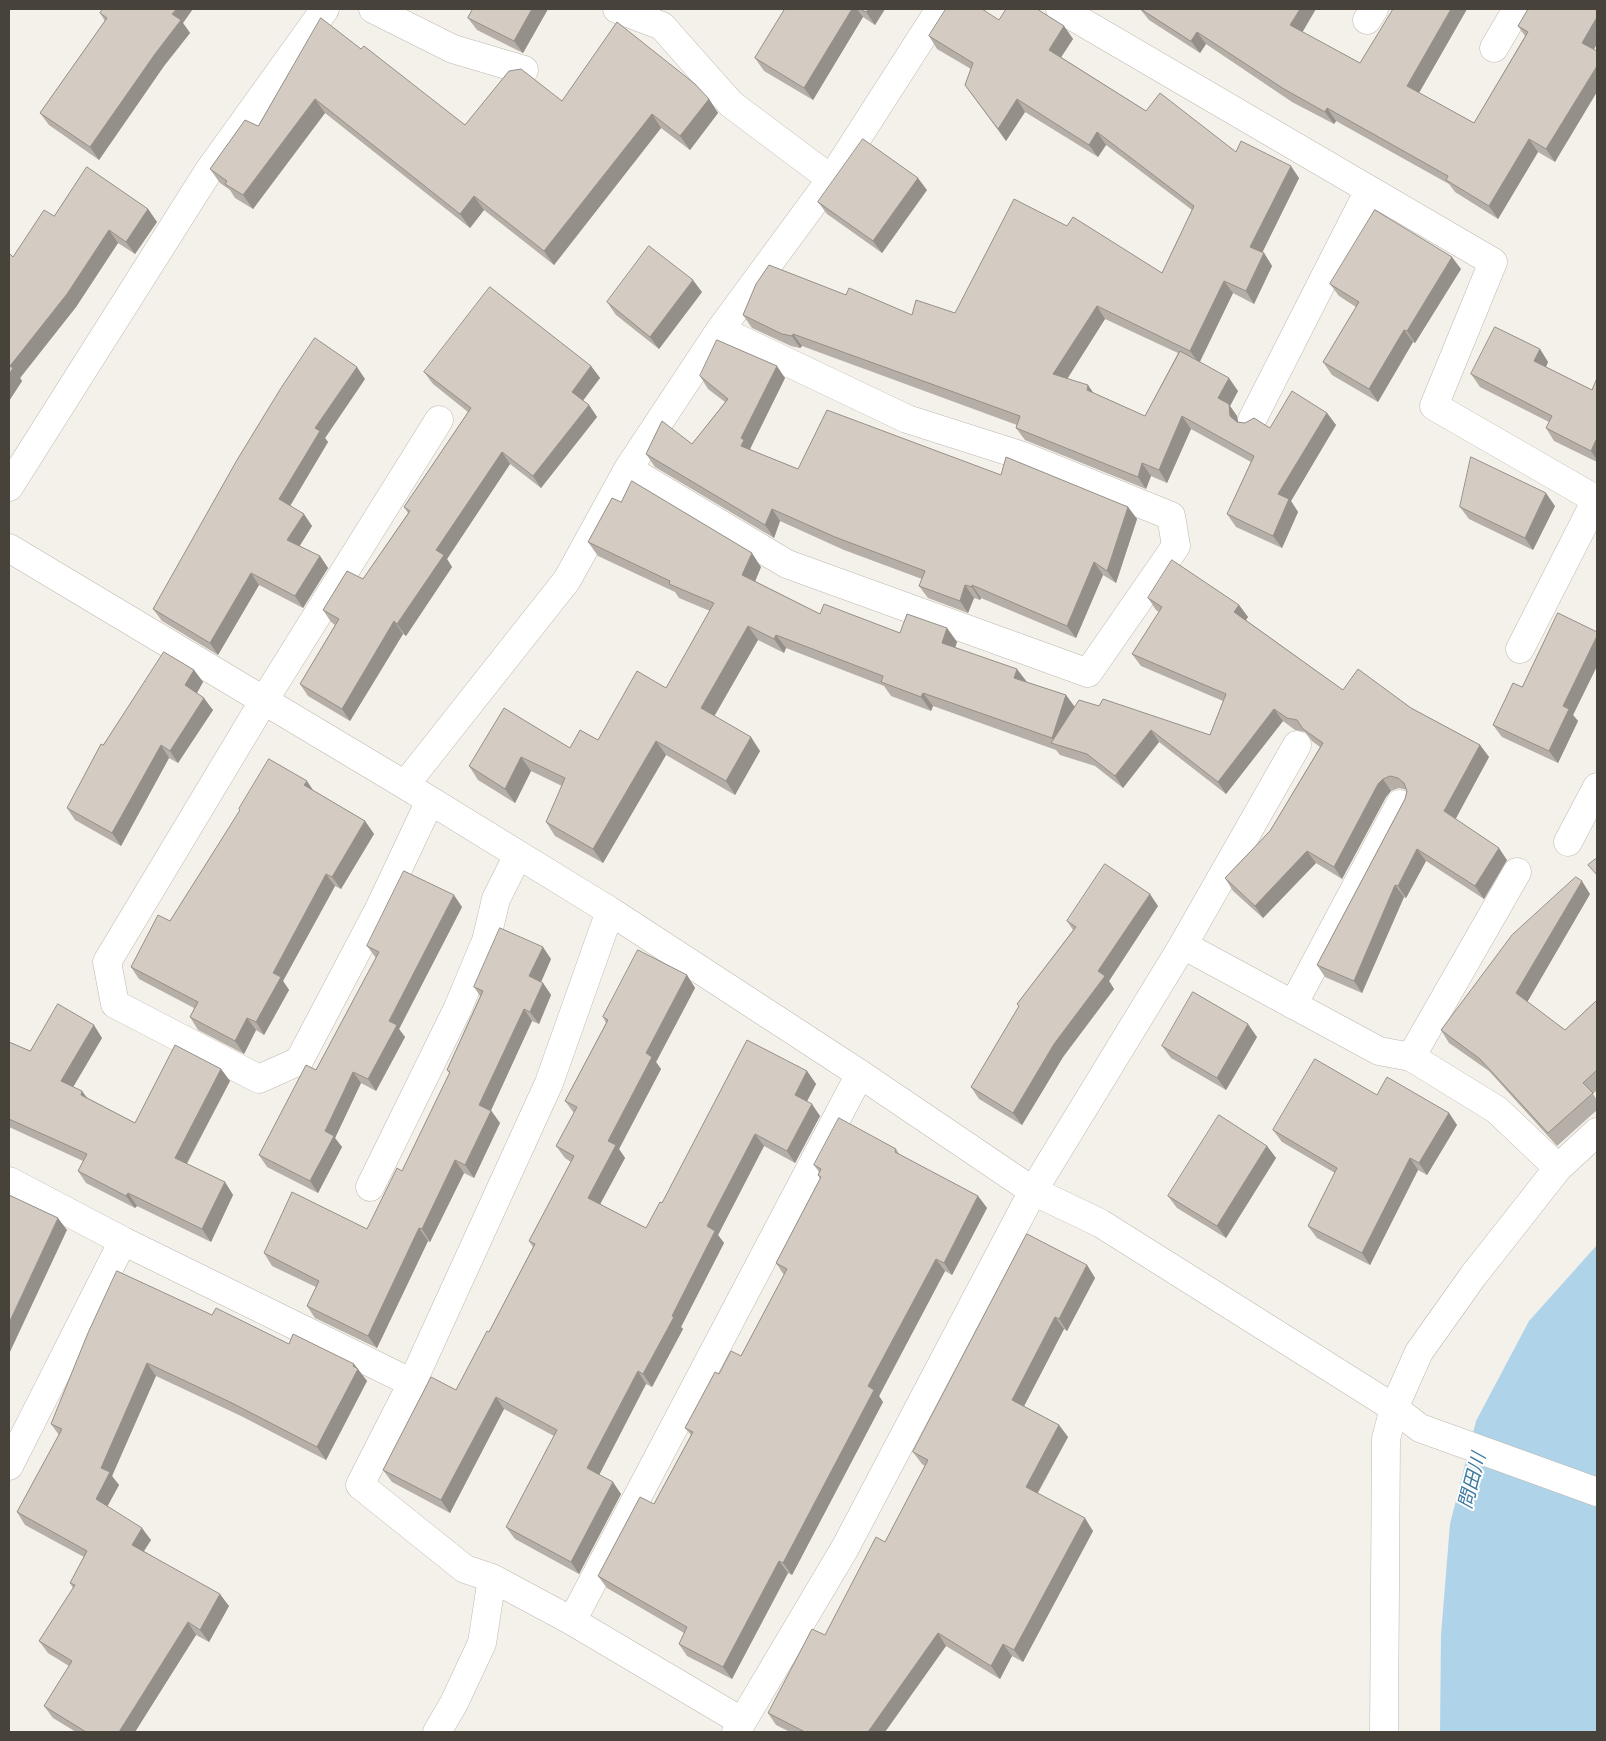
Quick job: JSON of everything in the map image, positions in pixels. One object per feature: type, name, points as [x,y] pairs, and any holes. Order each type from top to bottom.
[{"type":"street","points":[[9,487],[208,172],[325,9]]},
{"type":"street","points":[[373,9],[453,49],[524,70]]},
{"type":"street","points":[[617,9],[662,26],[731,104],[831,179]]},
{"type":"street","points":[[405,785],[566,580],[628,469],[720,330],[831,179],[940,9]]},
{"type":"street","points":[[1060,9],[1493,262],[1434,406],[1597,500],[1520,649]]},
{"type":"street","points":[[1494,48],[1517,9]]},
{"type":"street","points":[[1252,420],[1369,190]]},
{"type":"street","points":[[628,469],[787,564],[1088,673],[1176,546],[1170,516],[1020,455],[907,419],[720,330]]},
{"type":"street","points":[[430,801],[380,909],[300,1061],[259,1079],[116,1004],[106,962],[263,702],[439,420]]},
{"type":"street","points":[[9,548],[263,702],[405,785],[610,911],[860,1074],[1033,1191],[1100,1222],[1394,1408],[1420,1428],[1597,1492]]},
{"type":"street","points":[[610,911],[549,1083],[412,1383],[360,1485],[465,1569],[492,1578],[572,1621],[738,1727],[844,1548],[1033,1191],[1183,945],[1297,745]]},
{"type":"street","points":[[1568,842],[1597,787]]},
{"type":"street","points":[[1293,1005],[1400,804]]},
{"type":"street","points":[[370,1187],[457,1010],[486,942],[496,899],[518,855]]},
{"type":"street","points":[[1411,1057],[1517,872]]},
{"type":"street","points":[[1183,945],[1379,1051],[1411,1057],[1497,1110],[1558,1168]]},
{"type":"street","points":[[572,1621],[860,1074]]},
{"type":"street","points":[[1384,1732],[1386,1439],[1394,1408],[1419,1352],[1472,1276],[1558,1168],[1597,1132]]},
{"type":"street","points":[[9,1181],[123,1241],[412,1383]]},
{"type":"street","points":[[9,1466],[123,1241]]},
{"type":"street","points":[[437,1732],[454,1704],[482,1643],[492,1578]]},
{"type":"water","name":"問田川","points":[[1597,1245],[1597,1732],[1440,1732],[1441,1635],[1450,1524],[1476,1421],[1529,1321]]},
{"type":"building","points":[[103,9],[176,9],[172,14],[181,20],[90,147],[40,113],[107,18],[100,13]]},
{"type":"building","points":[[473,9],[532,9],[514,41],[468,18]]},
{"type":"building","points":[[785,9],[852,9],[804,88],[755,58]]},
{"type":"building","points":[[946,9],[982,9],[999,20],[1006,9],[1037,9],[1064,26],[1049,50],[1146,111],[1160,93],[1236,152],[1241,141],[1291,166],[1250,247],[1264,253],[1246,291],[1224,281],[1190,351],[1097,306],[1053,374],[1088,385],[1087,390],[1145,416],[1180,351],[1229,378],[1218,398],[1229,404],[1230,416],[1237,422],[1245,423],[1254,418],[1270,428],[1292,391],[1327,413],[1278,494],[1289,499],[1273,536],[1227,514],[1254,456],[1182,416],[1159,470],[1142,463],[1138,477],[1016,428],[1020,416],[793,334],[792,336],[782,334],[743,315],[756,284],[769,265],[846,295],[849,288],[912,315],[916,300],[955,313],[1014,199],[1067,226],[1073,217],[1162,273],[1194,206],[1097,132],[1089,145],[1017,99],[998,129],[965,85],[973,63],[929,36]]},
{"type":"building","points":[[1141,9],[1300,9],[1290,25],[1360,63],[1393,9],[1451,9],[1407,86],[1474,123],[1528,32],[1518,26],[1528,9],[1597,9],[1597,17],[1582,43],[1597,51],[1597,66],[1546,149],[1529,139],[1489,206],[1446,180],[1448,176],[1327,108],[1325,112],[1284,89],[1197,32],[1191,41]]},
{"type":"building","points":[[321,18],[361,49],[364,46],[465,125],[509,71],[521,69],[562,101],[617,22],[695,84],[709,99],[680,136],[652,114],[544,251],[474,196],[460,214],[315,99],[243,195],[225,184],[227,181],[210,169],[245,120],[258,126]]},
{"type":"building","points":[[863,139],[918,178],[873,241],[818,202]]},
{"type":"building","points":[[87,167],[148,209],[126,242],[109,230],[67,294],[10,366],[13,368],[9,375],[9,253],[13,257],[44,210],[54,216]]},
{"type":"building","points":[[1375,210],[1452,257],[1407,331],[1404,330],[1369,389],[1323,362],[1359,302],[1330,284]]},
{"type":"building","points":[[649,246],[693,280],[650,337],[607,302]]},
{"type":"building","points":[[490,287],[591,366],[572,392],[589,405],[533,476],[502,452],[436,550],[444,555],[397,624],[394,621],[342,709],[300,684],[339,619],[323,610],[347,571],[363,579],[410,511],[404,507],[471,408],[424,372]]},
{"type":"building","points":[[1495,327],[1540,349],[1534,361],[1592,390],[1597,378],[1597,440],[1591,451],[1546,428],[1552,416],[1471,374]]},
{"type":"building","points":[[315,338],[357,367],[315,428],[320,431],[279,499],[304,514],[287,540],[320,556],[295,596],[251,573],[210,643],[153,609],[237,460],[281,388]]},
{"type":"building","points":[[717,340],[777,366],[741,438],[744,440],[741,446],[798,469],[827,410],[1001,475],[1006,457],[1128,507],[1107,571],[1094,562],[1067,626],[972,585],[972,587],[965,585],[960,601],[919,586],[925,571],[835,537],[772,509],[765,525],[646,454],[662,421],[692,444],[728,399],[700,376]]},
{"type":"building","points":[[1471,457],[1546,493],[1525,538],[1460,507]]},
{"type":"building","points":[[632,481],[752,553],[742,575],[820,614],[824,604],[900,633],[907,614],[947,628],[942,643],[1017,669],[1014,678],[1066,695],[1052,738],[923,693],[921,697],[881,682],[883,676],[776,635],[774,639],[748,626],[701,708],[751,737],[726,781],[656,741],[593,849],[546,822],[565,778],[521,757],[505,789],[469,766],[504,708],[570,748],[580,730],[598,740],[637,671],[666,688],[714,603],[669,584],[670,581],[588,542],[612,498],[621,502]]},
{"type":"building","points":[[1172,560],[1239,605],[1234,612],[1343,690],[1358,669],[1411,708],[1480,745],[1444,811],[1499,848],[1475,886],[1417,849],[1398,886],[1395,885],[1354,981],[1317,965],[1405,799],[1407,791],[1404,783],[1398,778],[1390,776],[1378,784],[1334,867],[1307,851],[1255,906],[1225,878],[1270,831],[1323,743],[1303,729],[1297,720],[1287,718],[1274,709],[1218,782],[1151,730],[1115,776],[1087,754],[1051,743],[1079,700],[1099,706],[1103,699],[1210,735],[1226,694],[1132,654],[1162,607],[1148,598]]},
{"type":"building","points":[[1558,613],[1597,632],[1597,636],[1563,706],[1569,709],[1549,751],[1493,725],[1513,683],[1522,687]]},
{"type":"building","points":[[164,652],[194,670],[185,685],[204,698],[170,751],[161,745],[112,833],[67,808],[101,744],[103,745]]},
{"type":"building","points":[[269,759],[307,781],[304,785],[365,821],[332,877],[326,874],[273,973],[281,977],[256,1022],[247,1018],[235,1041],[190,1017],[198,1002],[131,967],[158,915],[170,921],[240,810]]},
{"type":"building","points":[[1597,858],[1597,875],[1588,865]]},
{"type":"building","points":[[1105,864],[1150,894],[1098,971],[1105,976],[1054,1044],[1013,1113],[971,1087],[1019,1006],[1017,1004],[1076,927],[1067,921]]},
{"type":"building","points":[[404,871],[454,895],[389,1021],[397,1025],[368,1079],[353,1072],[325,1131],[334,1136],[310,1181],[259,1155],[306,1065],[316,1070],[379,952],[367,946]]},
{"type":"building","points":[[1576,877],[1582,881],[1516,993],[1565,1030],[1597,1000],[1597,1070],[1583,1083],[1593,1093],[1548,1133],[1480,1059],[1441,1030],[1512,935]]},
{"type":"building","points":[[500,928],[543,947],[529,976],[543,983],[530,1012],[524,1009],[479,1105],[491,1111],[465,1165],[455,1160],[422,1229],[419,1228],[368,1336],[307,1306],[319,1281],[264,1253],[292,1192],[367,1229],[397,1168],[402,1171],[450,1072],[447,1070],[483,991],[474,987]]},
{"type":"building","points":[[638,950],[687,975],[646,1053],[652,1057],[608,1141],[616,1145],[588,1198],[646,1228],[660,1202],[662,1203],[747,1040],[807,1071],[795,1095],[812,1104],[787,1151],[755,1134],[707,1226],[715,1231],[672,1316],[674,1317],[643,1374],[638,1371],[587,1468],[613,1482],[571,1562],[506,1527],[557,1430],[496,1397],[441,1500],[383,1470],[431,1377],[456,1390],[535,1244],[529,1241],[574,1156],[556,1146],[577,1107],[565,1101],[608,1020],[603,1017]]},
{"type":"building","points":[[1193,992],[1248,1024],[1217,1078],[1162,1046]]},
{"type":"building","points":[[58,1004],[94,1025],[61,1081],[82,1091],[81,1095],[135,1123],[175,1045],[221,1069],[175,1158],[225,1182],[202,1229],[128,1193],[126,1196],[78,1171],[87,1154],[9,1119],[9,1042],[30,1051]]},
{"type":"building","points":[[1315,1059],[1377,1095],[1387,1077],[1449,1113],[1419,1163],[1410,1158],[1362,1253],[1308,1226],[1337,1168],[1273,1130]]},
{"type":"building","points":[[1219,1115],[1267,1146],[1217,1226],[1168,1196]]},
{"type":"building","points":[[839,1118],[896,1149],[895,1152],[978,1196],[944,1263],[936,1259],[868,1386],[874,1390],[783,1563],[779,1561],[723,1667],[679,1644],[687,1627],[598,1576],[640,1497],[654,1504],[693,1432],[685,1428],[715,1372],[719,1374],[731,1351],[741,1356],[787,1269],[776,1263],[821,1177],[818,1175],[821,1169],[814,1165]]},
{"type":"building","points":[[9,1195],[58,1218],[9,1323]]},
{"type":"building","points":[[1027,1234],[1087,1265],[1059,1319],[1055,1317],[1012,1400],[1059,1425],[1026,1487],[1085,1518],[1014,1650],[1003,1644],[991,1666],[938,1633],[868,1732],[805,1732],[768,1713],[812,1629],[825,1635],[876,1537],[885,1542],[928,1460],[913,1452]]},
{"type":"building","points":[[117,1271],[212,1315],[216,1308],[289,1344],[293,1334],[354,1364],[353,1366],[358,1369],[317,1447],[232,1403],[147,1363],[101,1468],[110,1472],[96,1499],[142,1528],[132,1545],[220,1594],[200,1630],[188,1622],[119,1732],[86,1732],[44,1706],[72,1661],[39,1641],[75,1585],[70,1583],[87,1551],[17,1512],[62,1429],[51,1424],[88,1333]]}]
